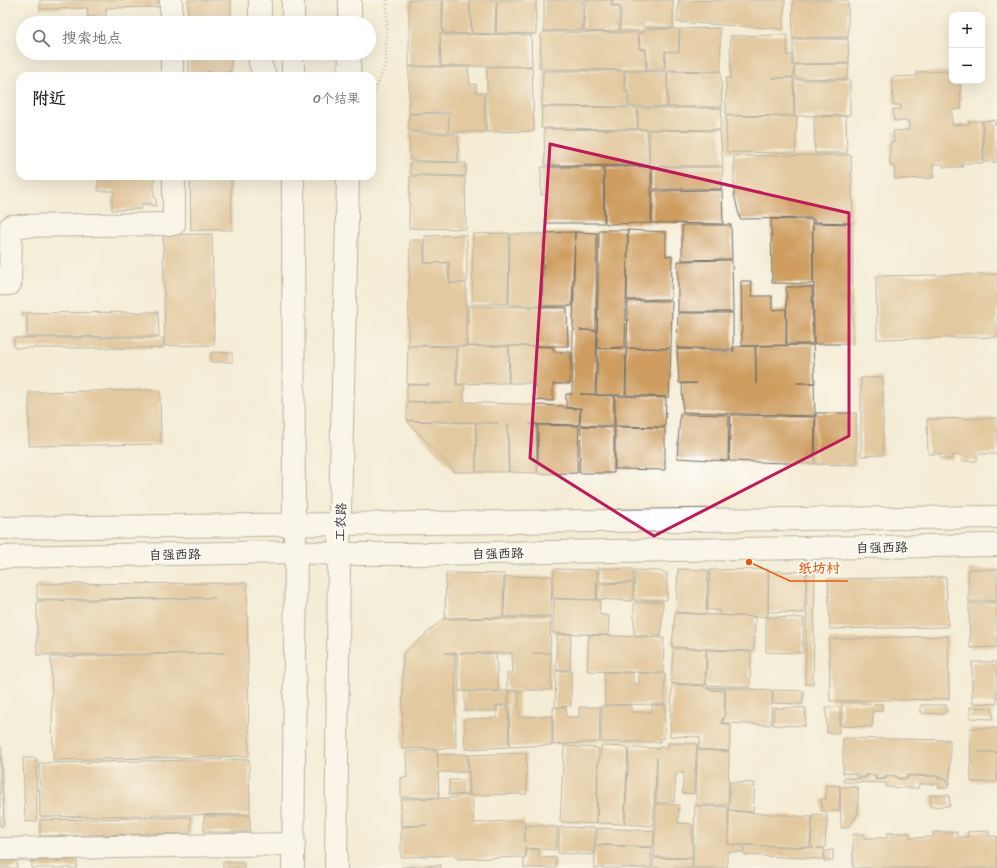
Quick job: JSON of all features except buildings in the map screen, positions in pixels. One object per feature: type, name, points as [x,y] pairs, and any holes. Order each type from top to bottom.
[{"type":"main road","points":[[171,0],[171,16]]},
{"type":"main road","points":[[260,0],[260,16]]},
{"type":"main road","points":[[293,0],[293,16]]},
{"type":"main road","points":[[350,0],[350,16]]},
{"type":"main road","points":[[172,60],[172,72]]},
{"type":"main road","points":[[260,60],[263,72]]},
{"type":"main road","points":[[293,60],[293,72]]},
{"type":"main road","points":[[349,72],[350,60]]},
{"type":"main road","points":[[5,284],[10,226],[174,224],[174,180]]},
{"type":"main road","points":[[293,180],[294,523],[296,552],[293,868]]},
{"type":"main road","name":"工农路","points":[[336,868],[339,554],[348,180]]},
{"type":"main road","points":[[0,528],[340,522],[724,521],[997,517]]},
{"type":"main road","name":"自强西路","points":[[0,557],[296,552],[339,554],[997,545]]},
{"type":"main road","points":[[0,849],[294,844]]},
{"type":"path","points":[[376,88],[386,64],[387,0]]},
{"type":"highlighted area","points":[[550,144],[849,213],[849,436],[654,536],[530,458]]},
{"type":"place","name":"纸坊村","points":[[749,562]]}]
